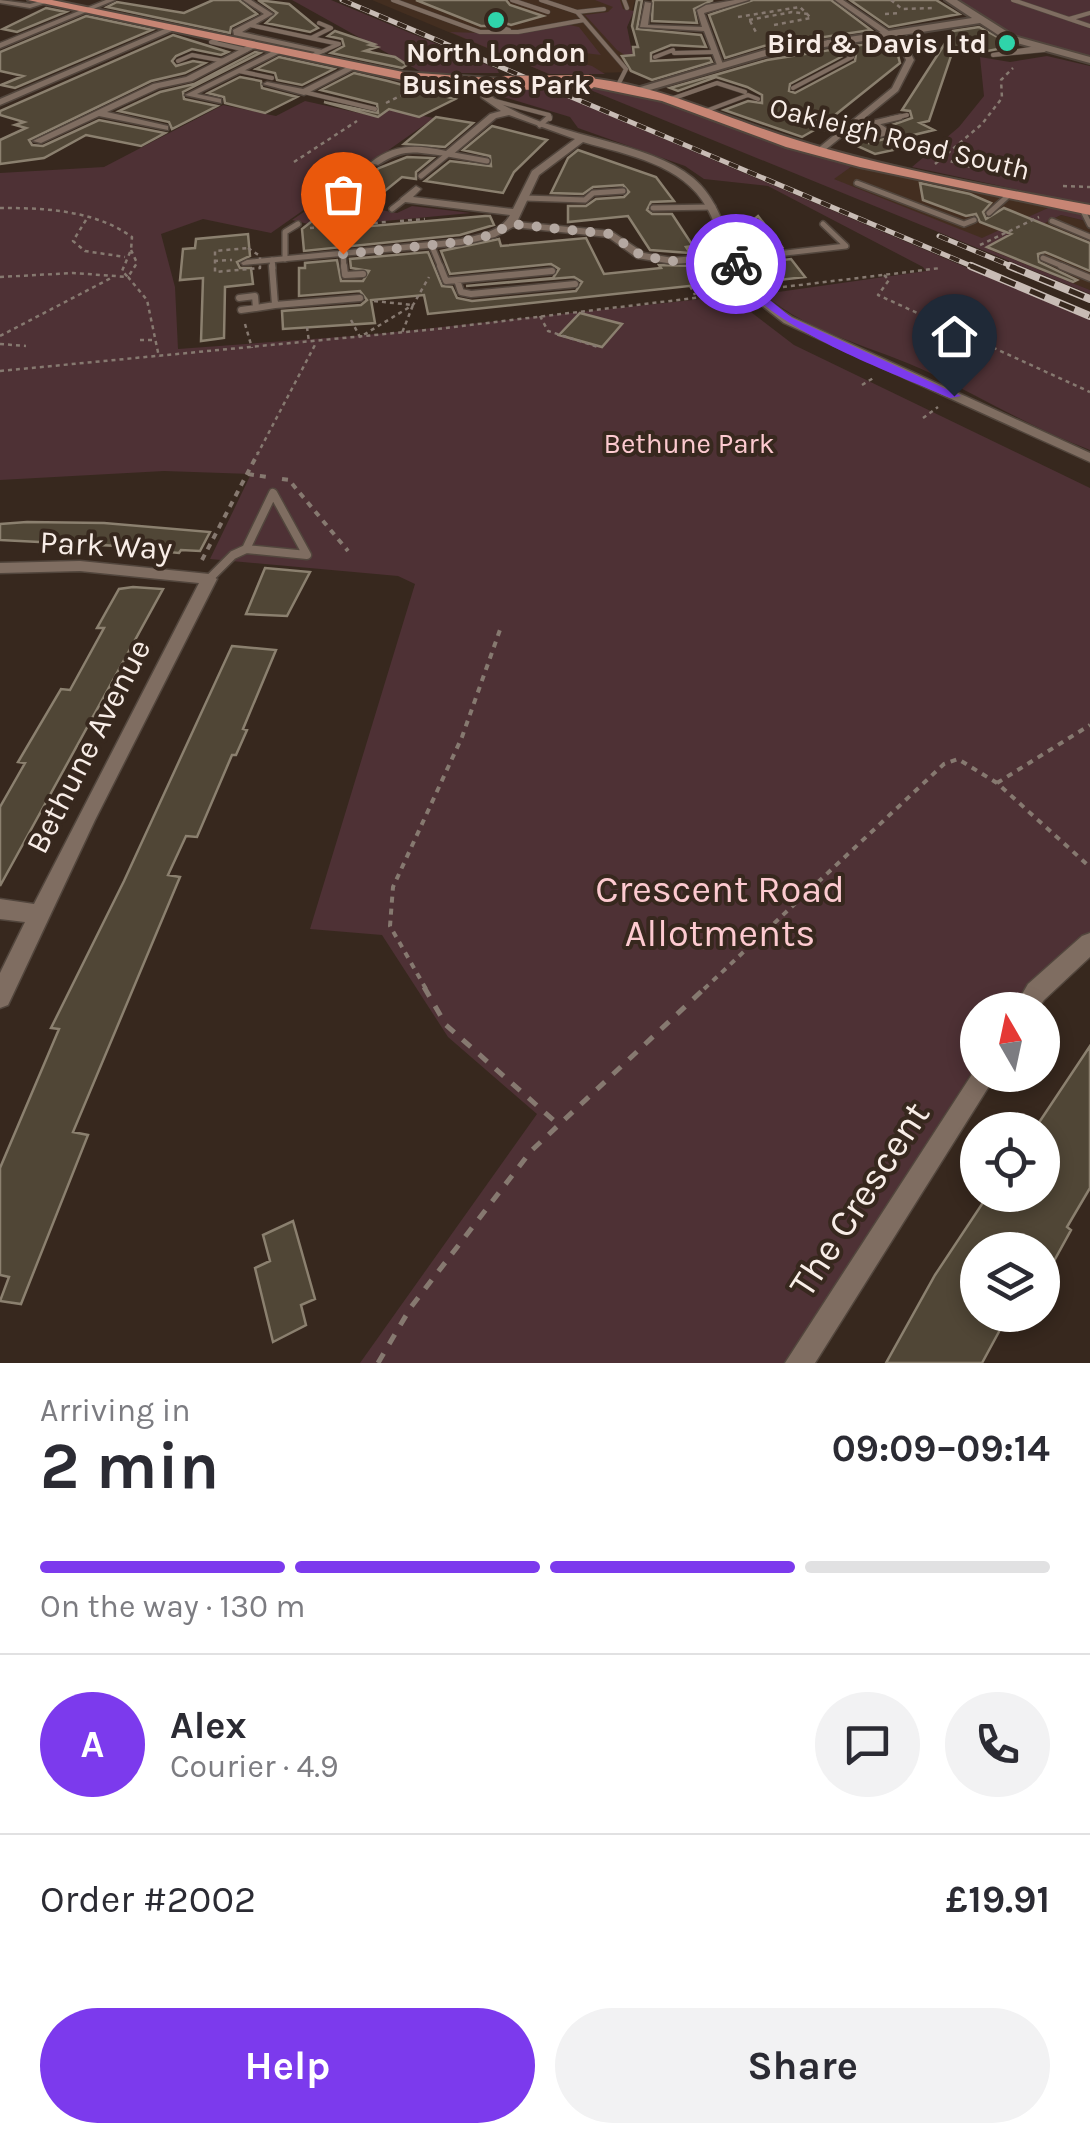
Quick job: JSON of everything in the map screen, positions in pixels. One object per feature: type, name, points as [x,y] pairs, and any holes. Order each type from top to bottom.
[{"type":"main road","name":"Oakleigh Road South","points":[[39,1],[229,36],[252,47],[318,54],[356,66],[480,90],[504,82],[589,82],[643,88],[710,109],[819,152],[1064,206],[1087,215]]},
{"type":"street","points":[[0,46],[112,0]]},
{"type":"street","points":[[229,36],[268,14],[246,0]]},
{"type":"street","points":[[720,65],[700,12],[711,6],[746,0]]},
{"type":"street","points":[[819,152],[895,89],[910,60],[902,44],[838,0]]},
{"type":"street","points":[[0,2],[30,6],[39,1]]},
{"type":"street","points":[[647,3],[644,27],[705,29]]},
{"type":"street","points":[[955,3],[1010,38],[1090,60]]},
{"type":"street","points":[[643,88],[720,65],[887,32],[982,20]]},
{"type":"street","points":[[0,102],[176,28]]},
{"type":"street","points":[[229,36],[318,54]]},
{"type":"street","points":[[38,141],[156,86],[189,78],[252,47]]},
{"type":"street","points":[[218,101],[189,95],[284,50]]},
{"type":"street","points":[[270,81],[304,92],[356,66]]},
{"type":"street","points":[[480,90],[510,112],[540,125],[635,153],[693,179],[713,207],[733,258],[752,291],[788,320],[1090,458]]},
{"type":"street","points":[[375,163],[396,148],[448,154],[492,116],[510,112]]},
{"type":"street","points":[[99,113],[165,128]]},
{"type":"street","points":[[246,263],[491,235],[514,218],[536,173],[583,137]]},
{"type":"street","points":[[405,199],[416,189]]},
{"type":"street","points":[[405,199],[610,234],[642,256],[673,261],[733,258]]},
{"type":"street","name":"Park Way","points":[[0,568],[80,566],[201,579]]},
{"type":"street","name":"Bethune Avenue","points":[[0,997],[201,579]]},
{"type":"street","points":[[0,909],[42,914]]},
{"type":"street","points":[[1036,992],[1090,943]]},
{"type":"street","name":"The Crescent","points":[[798,1363],[972,1092]]},
{"type":"lane","points":[[393,0],[468,30],[527,30],[584,20]]},
{"type":"lane","points":[[516,0],[548,12]]},
{"type":"lane","points":[[542,0],[577,12],[604,9]]},
{"type":"lane","points":[[624,0],[627,8]]},
{"type":"lane","points":[[1012,0],[1090,26]]},
{"type":"lane","points":[[530,13],[564,8]]},
{"type":"lane","points":[[577,12],[626,69],[620,84]]},
{"type":"lane","points":[[1066,20],[1090,13]]},
{"type":"lane","points":[[297,32],[313,37],[331,28],[319,22]]},
{"type":"lane","points":[[491,23],[511,30],[527,30]]},
{"type":"lane","points":[[250,25],[337,43]]},
{"type":"lane","points":[[318,54],[340,40],[333,37]]},
{"type":"lane","points":[[793,88],[852,57],[836,44]]},
{"type":"lane","points":[[1041,49],[993,56],[1041,49]]},
{"type":"lane","points":[[655,58],[673,51],[715,52]]},
{"type":"lane","points":[[178,62],[192,55],[224,61]]},
{"type":"lane","points":[[239,70],[270,81]]},
{"type":"lane","points":[[679,77],[697,84]]},
{"type":"lane","points":[[671,98],[717,83],[758,99]]},
{"type":"lane","points":[[426,84],[480,90],[549,116],[540,125]]},
{"type":"lane","points":[[304,92],[375,109]]},
{"type":"lane","points":[[710,109],[748,94]]},
{"type":"lane","points":[[710,109],[727,109]]},
{"type":"lane","points":[[874,124],[907,115]]},
{"type":"lane","points":[[810,116],[825,122],[822,126],[829,131],[840,134]]},
{"type":"lane","points":[[858,120],[888,132],[871,137]]},
{"type":"lane","points":[[421,176],[448,154],[487,161]]},
{"type":"lane","points":[[856,183],[964,224],[974,220]]},
{"type":"lane","points":[[525,198],[584,200],[593,193],[623,191]]},
{"type":"lane","points":[[989,213],[1010,194]]},
{"type":"lane","points":[[438,204],[448,195]]},
{"type":"lane","points":[[392,208],[405,199]]},
{"type":"lane","points":[[653,208],[713,207]]},
{"type":"lane","points":[[1052,222],[1090,237]]},
{"type":"lane","points":[[275,306],[284,232],[298,224]]},
{"type":"lane","points":[[733,258],[846,246],[823,224]]},
{"type":"lane","points":[[431,244],[446,281],[552,271]]},
{"type":"lane","points":[[343,254],[345,275],[362,274]]},
{"type":"lane","points":[[1043,258],[1090,278]]},
{"type":"lane","points":[[457,280],[461,292],[471,294],[575,284]]},
{"type":"lane","points":[[239,298],[255,296],[256,308]]},
{"type":"lane","points":[[240,310],[360,298]]},
{"type":"lane","points":[[201,579],[246,549],[308,555],[273,493],[246,549]]},
{"type":"path","points":[[892,0],[908,10],[955,3]]},
{"type":"path","points":[[711,6],[749,20],[792,12],[809,14]]},
{"type":"path","points":[[742,18],[800,7],[809,14]]},
{"type":"path","points":[[774,24],[808,20],[809,14]]},
{"type":"path","points":[[749,20],[756,34]]},
{"type":"path","points":[[924,175],[992,111],[1002,98],[1001,80],[1017,65]]},
{"type":"path","points":[[943,159],[981,170]]},
{"type":"path","points":[[980,245],[1064,206]]},
{"type":"path","points":[[0,208],[38,209],[110,221],[132,236],[131,250],[136,263],[128,277]]},
{"type":"path","points":[[87,219],[73,242],[85,251],[125,257]]},
{"type":"path","points":[[131,250],[122,272],[148,300],[159,357]]},
{"type":"path","points":[[0,370],[402,333],[940,268]]},
{"type":"path","points":[[402,333],[430,274],[441,269]]},
{"type":"path","points":[[0,276],[73,272],[128,277]]},
{"type":"path","points":[[884,275],[890,280],[878,295],[1090,392]]},
{"type":"path","points":[[0,336],[111,278]]},
{"type":"path","points":[[690,286],[695,294]]},
{"type":"path","points":[[360,298],[413,305]]},
{"type":"path","points":[[360,337],[413,305]]},
{"type":"path","points":[[592,309],[596,318]]},
{"type":"path","points":[[240,310],[252,348]]},
{"type":"path","points":[[540,316],[548,331],[561,338],[598,347]]},
{"type":"path","points":[[351,320],[360,337]]},
{"type":"path","points":[[307,327],[310,342]]},
{"type":"path","points":[[140,340],[156,340]]},
{"type":"path","points":[[201,579],[248,474],[317,342]]},
{"type":"path","points":[[0,344],[26,346]]},
{"type":"path","points":[[248,474],[289,480],[348,551]]},
{"type":"path","points":[[500,627],[462,738],[393,888],[390,926],[446,1025],[559,1125]]},
{"type":"path","points":[[997,784],[1090,725]]},
{"type":"path","points":[[378,1363],[411,1307],[532,1151],[944,764],[958,759],[997,784],[1090,867]]},
{"type":"shaded area","name":"North London Business Park","points":[[372,0],[635,0],[627,28],[635,72],[549,74]]},
{"type":"shaded area","points":[[855,164],[1050,207],[982,239],[833,179]]},
{"type":"shaded area","points":[[1061,215],[1090,222],[1090,290],[988,250]]},
{"type":"green space","points":[[292,0],[331,0],[499,73],[423,73]]},
{"type":"green space","points":[[595,0],[620,0],[623,9],[634,11],[627,27],[634,61],[617,50],[585,15],[608,12],[613,7]]},
{"type":"green space","points":[[950,0],[1090,0],[1090,60],[1010,38]]},
{"type":"green space","points":[[564,24],[579,27],[601,55],[560,50],[548,54],[592,66],[605,74],[549,74],[450,32],[509,34]]},
{"type":"green space","points":[[1047,56],[1090,66],[1090,205],[912,167],[959,127],[984,96],[980,57],[1010,62]]},
{"type":"green space","points":[[542,87],[1090,320],[1090,450],[930,373],[801,320],[764,294],[926,271],[923,267],[768,186],[704,179],[685,166],[578,128],[570,117],[487,92],[487,88]]},
{"type":"green space","points":[[583,87],[655,96],[772,141],[855,164],[834,179],[982,238],[1050,207],[1090,212],[1090,222],[1061,215],[990,250],[1090,290],[1090,294]]},
{"type":"green space","points":[[305,101],[368,115],[380,108],[434,118],[271,233],[203,219],[161,234],[175,287],[178,349],[367,335],[730,296],[794,345],[1090,488],[1090,934],[1024,992],[960,992],[960,1090],[785,1363],[360,1363],[537,1114],[448,1037],[382,935],[310,929],[415,584],[398,576],[210,559],[251,474],[164,471],[0,480],[0,173],[104,167],[223,105],[276,116]]},
{"type":"green space","points":[[323,199],[397,213],[412,206],[471,213],[320,227],[292,220]]},
{"type":"building","points":[[213,0],[239,0],[257,14],[231,27],[230,33],[107,7],[117,2],[184,13]]},
{"type":"building","points":[[258,0],[289,4],[318,28],[310,32],[266,23],[277,13]]},
{"type":"building","name":"North London Business Park","points":[[416,0],[506,0],[510,5],[543,16],[511,25],[489,18],[487,26],[481,26]]},
{"type":"building","points":[[637,0],[642,0],[637,29],[701,35],[706,47],[671,45],[651,53],[651,61],[710,58],[712,62],[652,80],[631,71],[622,56],[634,55],[633,47],[638,47],[632,26]]},
{"type":"building","points":[[653,0],[713,0],[694,9],[697,23],[652,21]]},
{"type":"building","points":[[753,0],[831,0],[871,30],[764,46],[725,58],[709,15]]},
{"type":"building","points":[[850,0],[936,0],[959,14],[889,27]]},
{"type":"building","points":[[46,8],[66,12],[17,32],[3,29]]},
{"type":"building","points":[[86,16],[152,30],[15,88],[1,85],[23,76],[0,71],[0,52]]},
{"type":"building","points":[[979,27],[1014,46],[977,53],[953,50],[929,121],[920,123],[934,130],[897,139],[901,141],[895,143],[903,148],[875,154],[844,140],[853,132],[870,128],[873,130],[865,136],[869,143],[892,137],[892,125],[912,118],[910,111],[902,110],[953,31]]},
{"type":"building","points":[[335,31],[377,47],[365,51],[395,57],[407,65],[402,68],[331,53],[344,46],[342,39],[328,36]]},
{"type":"building","points":[[173,35],[228,52],[221,55],[192,49],[176,56],[172,61],[176,66],[193,61],[205,63],[185,73],[151,81],[29,140],[32,145],[43,146],[99,120],[165,133],[141,146],[86,135],[44,158],[0,164],[0,140],[26,128],[15,125],[24,122],[0,115],[0,111]]},
{"type":"building","points":[[887,41],[896,48],[900,63],[830,119],[807,111],[805,118],[816,129],[802,137],[724,110],[748,101],[762,103],[762,95],[747,87],[716,77],[678,91],[670,88],[767,60],[830,50],[841,57],[790,84],[789,91],[795,93],[855,61],[856,54],[847,47]]},
{"type":"building","points":[[255,52],[260,53],[183,92],[184,99],[217,106],[172,129],[169,122],[119,111],[160,92],[194,84]]},
{"type":"building","points":[[279,57],[334,69],[302,85],[277,80],[275,73],[256,69]]},
{"type":"building","points":[[354,73],[455,99],[419,117],[389,109],[378,117],[324,102],[378,113],[377,104],[321,90]]},
{"type":"building","points":[[240,77],[261,81],[262,88],[297,97],[265,113],[225,103],[224,97],[208,93]]},
{"type":"building","points":[[436,117],[473,123],[445,147],[404,144]]},
{"type":"building","points":[[492,126],[547,140],[514,172],[503,193],[425,181],[450,161],[491,166],[490,156],[463,150]]},
{"type":"building","points":[[578,150],[656,177],[674,201],[651,202],[647,210],[652,214],[672,214],[693,246],[686,247],[690,253],[650,250],[628,216],[568,222],[568,206],[586,206],[596,199],[624,197],[629,192],[623,185],[593,187],[583,194],[551,193],[568,158]]},
{"type":"building","points":[[407,157],[433,158],[416,172],[416,179],[402,177],[338,229],[485,216],[490,216],[494,225],[460,235],[304,251],[302,229],[379,168]]},
{"type":"building","points":[[920,183],[991,203],[983,212],[986,219],[1004,208],[1090,243],[1090,271],[1045,252],[1038,254],[1039,262],[1077,280],[1073,282],[987,247],[1011,234],[980,222],[976,214],[966,216],[923,200]]},
{"type":"building","points":[[758,216],[782,247],[762,249],[745,227]]},
{"type":"building","points":[[248,234],[250,256],[237,262],[240,268],[251,268],[253,284],[225,287],[224,338],[201,341],[203,278],[180,280],[183,249],[195,248],[196,239]]},
{"type":"building","points":[[586,238],[604,274],[661,268],[659,265],[698,266],[708,284],[428,314],[424,295],[371,300],[375,323],[283,329],[282,311],[361,305],[367,300],[360,291],[299,296],[299,268],[305,268],[305,263],[337,260],[341,281],[363,281],[369,271],[351,268],[350,259],[428,252],[442,286],[452,287],[457,298],[472,301],[576,291],[582,282],[574,277],[466,286],[553,278],[559,269],[551,264],[450,274],[441,251],[499,239],[501,246]]},
{"type":"building","points":[[791,259],[805,277],[779,280],[765,262]]},
{"type":"building","points":[[580,313],[622,324],[602,347],[559,335]]},
{"type":"building","points":[[104,523],[210,532],[200,551],[179,553],[156,551],[157,548],[0,540],[0,524]]},
{"type":"building","points":[[265,568],[310,572],[287,616],[246,614]]},
{"type":"building","points":[[119,589],[163,589],[0,886],[0,807],[25,763],[18,762],[61,689],[70,690],[104,628],[97,628]]},
{"type":"building","points":[[232,646],[276,650],[243,729],[247,730],[236,755],[232,755],[197,837],[186,836],[168,875],[180,877],[73,1132],[88,1135],[21,1304],[0,1301],[9,1277],[0,1275],[0,1168],[59,1029],[51,1028],[124,881]]},
{"type":"building","points":[[1090,1046],[1090,1188],[1067,1227],[1071,1230],[1060,1250],[1060,1232],[963,1232],[977,1212],[1060,1212],[1060,1112],[1046,1112]]},
{"type":"building","points":[[293,1221],[315,1299],[301,1305],[306,1325],[273,1342],[255,1268],[270,1261],[263,1235]]},
{"type":"building","points":[[960,1237],[960,1332],[999,1332],[982,1363],[886,1363]]},
{"type":"railway","points":[[342,0],[976,268]]},
{"type":"railway","points":[[939,236],[1016,268]]},
{"type":"railway","points":[[971,266],[1090,316]]},
{"type":"railway","points":[[1010,266],[1090,299]]},
{"type":"way so far","points":[[343,254],[461,242],[491,235],[511,224],[610,234],[642,256],[673,261],[732,256],[736,264]]},
{"type":"place","name":"North London Business Park","points":[[496,20]]},
{"type":"place","name":"Bird & Davis Ltd","points":[[1007,43]]},
{"type":"route","points":[[736,264],[752,291],[774,312],[954,396]]},
{"type":"park label","name":"Bethune Park","points":[[689,443]]},
{"type":"park label","name":"Crescent Road Allotments","points":[[720,911]]}]
